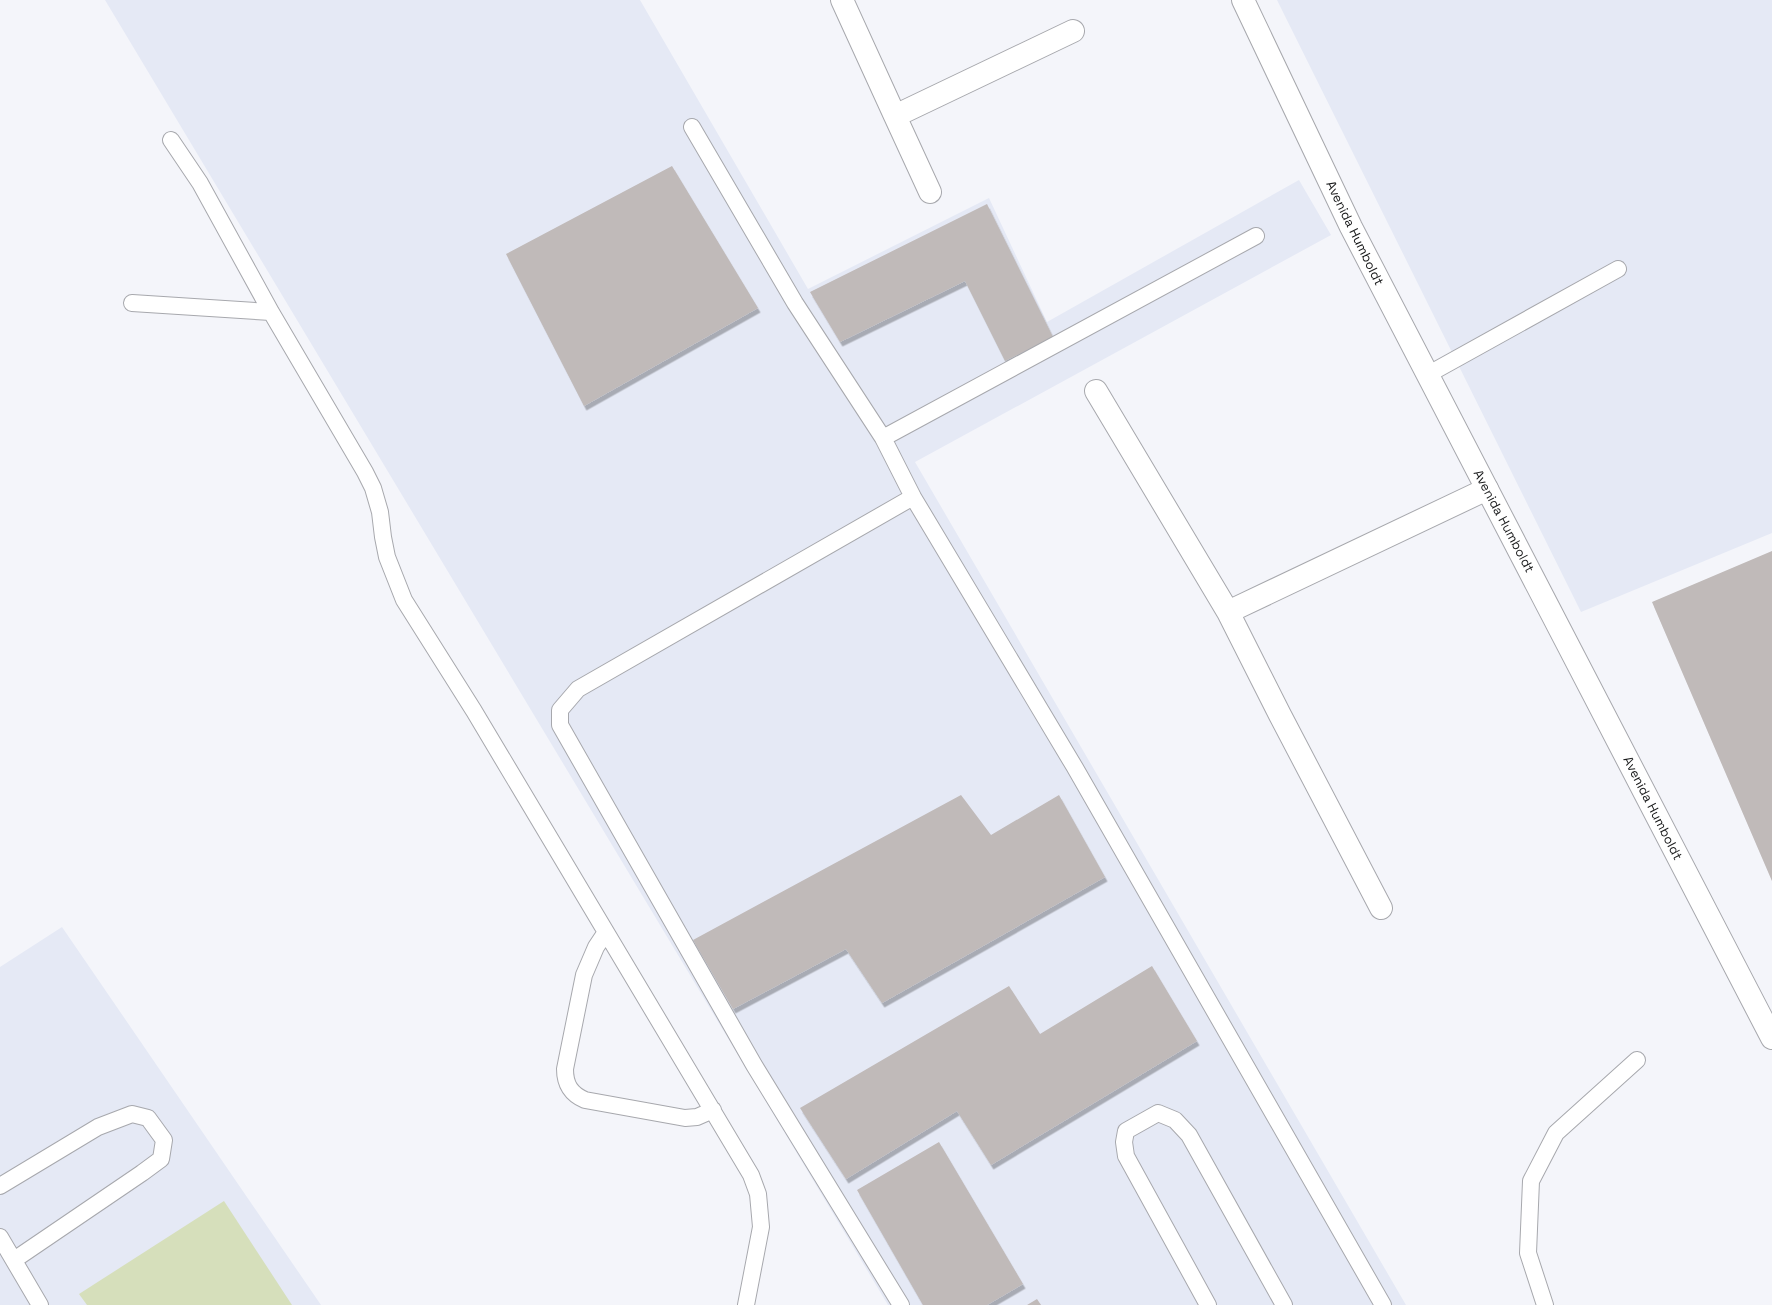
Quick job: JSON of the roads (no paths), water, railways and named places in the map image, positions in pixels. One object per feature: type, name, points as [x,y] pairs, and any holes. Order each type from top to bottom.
[{"type":"street","points":[[842,0],[930,192]]},
{"type":"street","name":"Avenida Humboldt","points":[[1243,0],[1351,227],[1487,489],[1767,1015],[1772,1038]]},
{"type":"street","points":[[896,116],[1073,32]]},
{"type":"street","points":[[1096,391],[1228,612],[1280,715],[1382,908]]},
{"type":"street","points":[[1228,612],[1487,489]]},
{"type":"lane","points":[[692,127],[795,303],[883,438],[913,497],[1074,766],[1383,1305]]},
{"type":"lane","points":[[171,140],[200,183],[271,312],[366,472],[373,488],[380,512],[383,537],[388,557],[404,600],[474,711],[751,1175],[758,1194],[761,1211],[761,1227],[746,1305]]},
{"type":"lane","points":[[883,438],[1256,236]]},
{"type":"lane","points":[[1427,375],[1618,269]]},
{"type":"lane","points":[[132,303],[271,312]]},
{"type":"lane","points":[[901,1305],[754,1065],[560,725],[560,710],[578,689],[913,497]]},
{"type":"lane","points":[[606,932],[596,947],[584,975],[564,1069],[565,1079],[569,1088],[576,1096],[585,1100],[685,1118],[697,1117],[713,1110]]},
{"type":"lane","points":[[1545,1305],[1528,1253],[1531,1181],[1556,1133],[1637,1060]]},
{"type":"lane","points":[[1208,1305],[1126,1156],[1124,1142],[1126,1131],[1158,1113],[1175,1120],[1189,1135],[1284,1305]]},
{"type":"lane","points":[[0,1186],[98,1127],[132,1114],[148,1118],[164,1140],[161,1159],[14,1260]]},
{"type":"lane","points":[[0,1237],[40,1305]]}]
